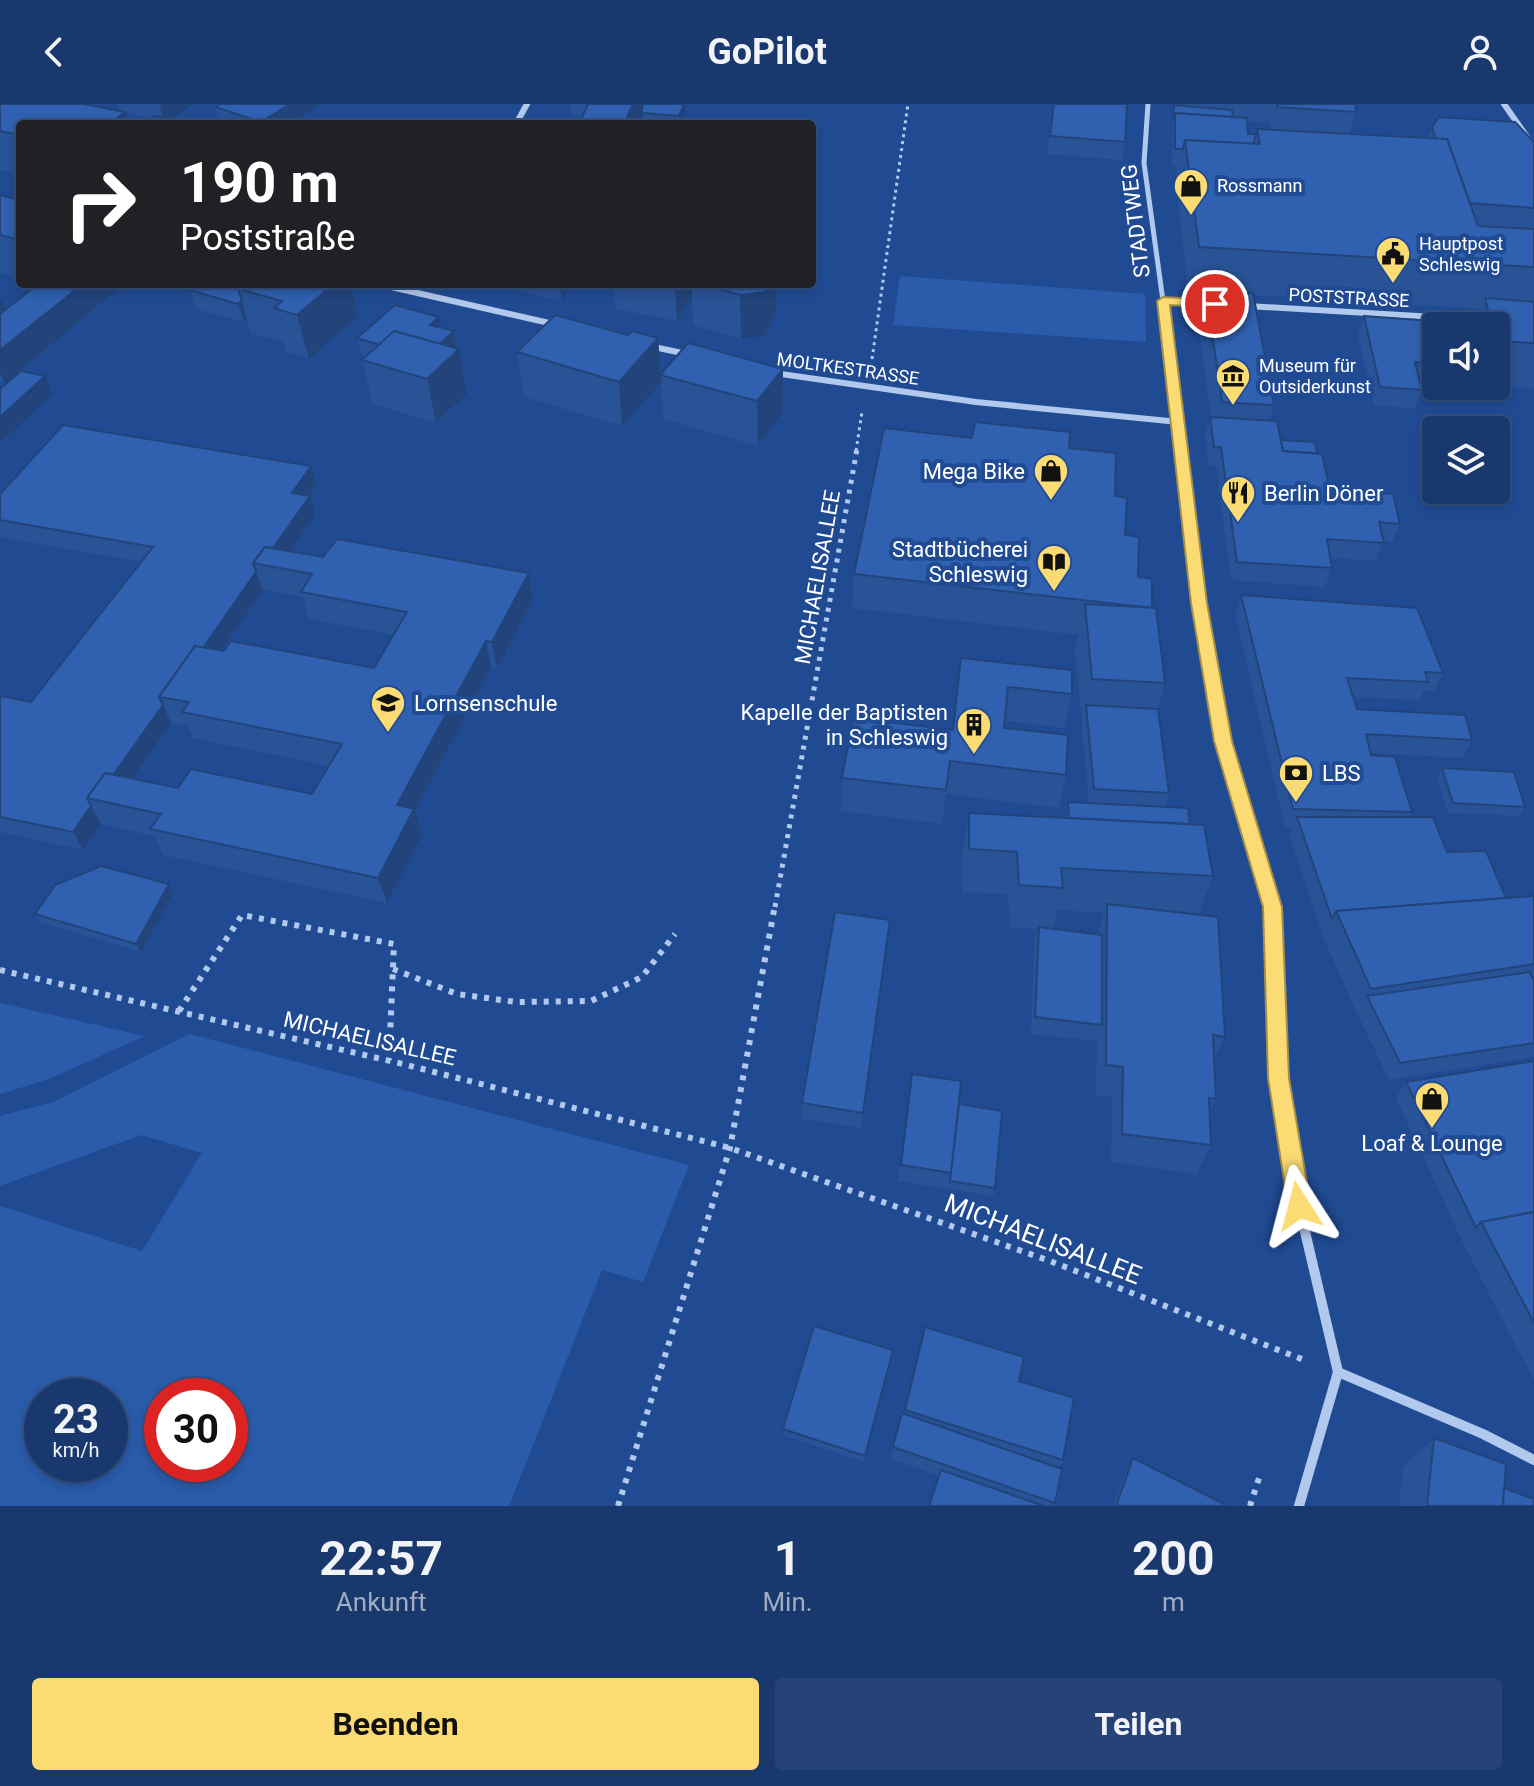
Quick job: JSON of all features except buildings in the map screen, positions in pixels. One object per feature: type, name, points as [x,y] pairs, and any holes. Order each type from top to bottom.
[{"type":"street","name":"STADTWEG","points":[[1148,104],[1144,163],[1179,422],[1199,603],[1223,741],[1273,907],[1279,1078],[1299,1206],[1338,1372]]},
{"type":"street","points":[[1504,104],[1534,147]]},
{"type":"street","points":[[395,288],[562,326]]},
{"type":"street","points":[[412,292],[416,288]]},
{"type":"street","points":[[1163,301],[1221,304]]},
{"type":"street","name":"POSTSTRASSE","points":[[1235,305],[1422,316]]},
{"type":"street","points":[[638,343],[699,357]]},
{"type":"street","name":"MOLTKESTRASSE","points":[[760,370],[867,388],[1179,422]]},
{"type":"street","points":[[1299,1506],[1338,1372],[1483,1434],[1534,1460]]},
{"type":"path","name":"MICHAELISALLEE","points":[[618,1506],[730,1148],[846,522],[908,104]]},
{"type":"path","points":[[179,1012],[242,915],[394,944],[389,1060]]},
{"type":"path","points":[[393,969],[457,994],[516,1002],[591,1001],[642,977],[675,934]]},
{"type":"path","name":"MICHAELISALLEE","points":[[0,970],[389,1060],[730,1148],[1050,1261],[1338,1372]]},
{"type":"path","points":[[1250,1506],[1260,1475]]},
{"type":"shaded area","points":[[900,276],[1145,294],[1146,342],[893,325]]},
{"type":"shaded area","points":[[0,1003],[145,1036],[49,1079],[0,1094]]},
{"type":"shaded area","points":[[190,1034],[689,1165],[643,1282],[602,1270],[509,1506],[0,1506],[0,1206],[142,1251],[202,1153],[141,1135],[0,1186],[0,1116],[53,1102]]},
{"type":"place","name":"Rossmann","points":[[1191,217]]},
{"type":"place","name":"Hauptpost Schleswig","points":[[1393,285]]},
{"type":"place","name":"Museum für Outsiderkunst","points":[[1233,407]]},
{"type":"place","name":"Mega Bike","points":[[1051,502]]},
{"type":"place","name":"Berlin Döner","points":[[1238,524]]},
{"type":"place","name":"Stadtbücherei Schleswig","points":[[1054,593]]},
{"type":"place","name":"Lornsenschule","points":[[388,734]]},
{"type":"place","name":"Kapelle der Baptisten in Schleswig","points":[[974,756]]},
{"type":"place","name":"LBS","points":[[1296,804]]},
{"type":"place","name":"Loaf & Lounge","points":[[1432,1130]]},
{"type":"route","points":[[1215,304],[1163,301],[1199,603],[1223,741],[1273,907],[1279,1078],[1299,1206]]}]
